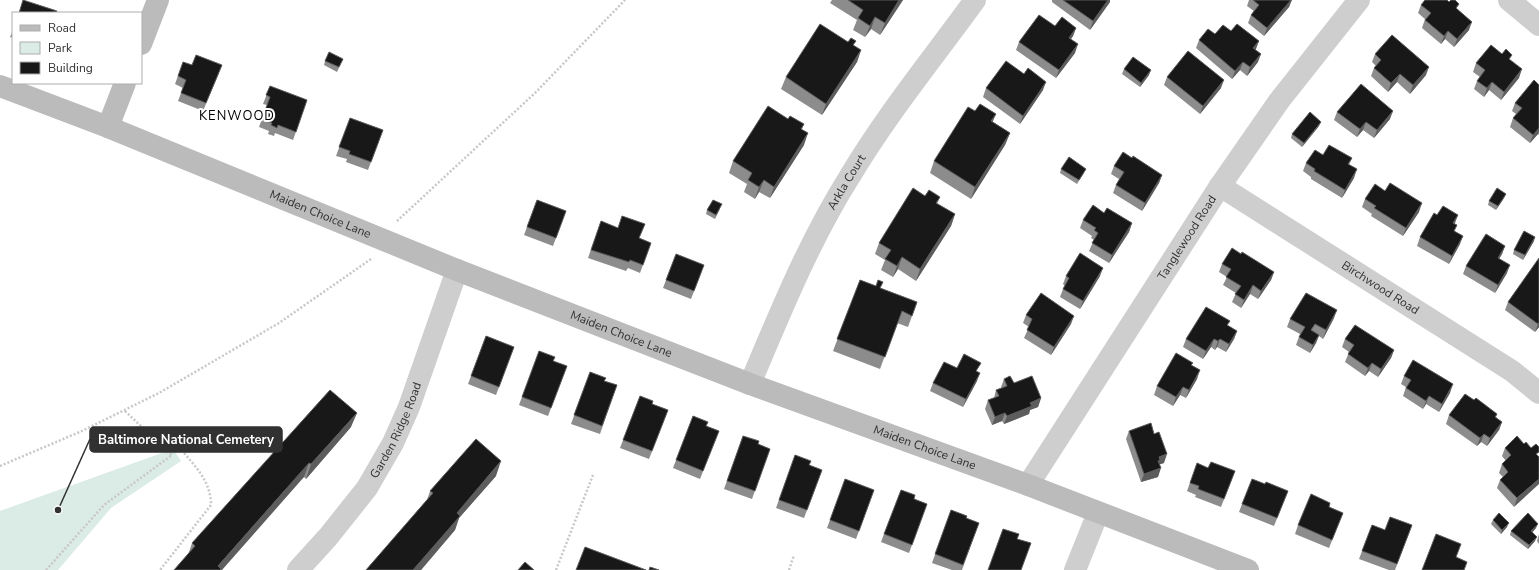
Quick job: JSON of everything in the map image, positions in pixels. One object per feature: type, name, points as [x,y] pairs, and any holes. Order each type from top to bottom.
[{"type":"main road","points":[[142,41],[158,0]]},
{"type":"main road","points":[[108,127],[125,84]]},
{"type":"main road","name":"Maiden Choice Lane","points":[[0,86],[108,127],[457,270],[750,384],[1028,485],[1248,570]]},
{"type":"street","name":"Arkla Court","points":[[750,384],[782,308],[812,244],[849,176],[891,114],[975,0]]},
{"type":"street","name":"Tanglewood Road","points":[[1028,485],[1220,186],[1279,101],[1359,0]]},
{"type":"street","points":[[1509,0],[1539,25]]},
{"type":"street","name":"Birchwood Road","points":[[1220,186],[1512,371],[1539,393]]},
{"type":"street","name":"Garden Ridge Road","points":[[298,570],[328,537],[367,488],[393,443],[409,407],[457,270]]},
{"type":"street","points":[[1074,570],[1098,513]]},
{"type":"path","points":[[394,224],[535,92],[625,0]]},
{"type":"path","points":[[0,466],[125,411],[279,323],[375,257]]},
{"type":"path","points":[[46,570],[104,505],[172,455],[125,411]]},
{"type":"path","points":[[160,570],[211,505],[211,496],[204,476],[178,446],[161,445]]},
{"type":"path","points":[[556,570],[593,475]]},
{"type":"path","points":[[789,570],[794,555]]},
{"type":"green space","points":[[173,449],[181,461],[111,508],[58,570],[0,570],[0,511]]},
{"type":"building","points":[[23,0],[57,11],[56,12],[19,12]]},
{"type":"building","points":[[848,0],[899,0],[885,23],[875,17],[870,26],[858,18],[863,10]]},
{"type":"building","points":[[1063,0],[1108,0],[1093,21]]},
{"type":"building","points":[[1253,0],[1291,0],[1267,28],[1251,15],[1259,5]]},
{"type":"building","points":[[1425,0],[1447,0],[1449,2],[1451,0],[1455,0],[1459,4],[1456,8],[1472,22],[1457,39],[1448,31],[1444,36],[1425,20],[1431,13],[1421,5]]},
{"type":"building","points":[[1039,15],[1055,26],[1062,17],[1076,28],[1069,38],[1078,44],[1059,70],[1019,42]]},
{"type":"building","points":[[820,24],[848,42],[851,38],[856,41],[853,45],[861,50],[826,104],[786,77]]},
{"type":"building","points":[[1237,24],[1259,41],[1253,48],[1261,54],[1250,67],[1243,62],[1235,71],[1199,40],[1208,29],[1215,34],[1223,25],[1231,31]]},
{"type":"building","points":[[1392,35],[1429,67],[1413,85],[1400,74],[1391,83],[1374,68],[1381,60],[1375,54]]},
{"type":"building","points":[[1491,45],[1502,54],[1506,49],[1512,55],[1509,59],[1522,69],[1504,92],[1492,82],[1487,88],[1477,81],[1485,70],[1476,63]]},
{"type":"building","points":[[1188,51],[1224,80],[1203,106],[1167,77]]},
{"type":"building","points":[[329,52],[343,59],[339,67],[325,61]]},
{"type":"building","points":[[196,55],[222,65],[206,103],[181,93],[186,80],[178,76],[183,62],[192,65]]},
{"type":"building","points":[[1133,57],[1151,70],[1141,83],[1124,69]]},
{"type":"building","points":[[1006,61],[1024,74],[1028,68],[1046,82],[1023,116],[986,88]]},
{"type":"building","points":[[1534,80],[1539,85],[1539,128],[1533,135],[1513,118],[1522,108],[1515,103]]},
{"type":"building","points":[[1361,84],[1393,111],[1377,130],[1366,122],[1360,129],[1337,112]]},
{"type":"building","points":[[270,86],[307,100],[296,132],[278,125],[277,128],[271,125],[272,123],[262,119],[270,97],[266,95]]},
{"type":"building","points":[[980,104],[996,114],[991,121],[1010,133],[975,187],[934,161],[968,107],[975,111]]},
{"type":"building","points":[[768,106],[788,119],[790,116],[804,124],[801,129],[808,133],[774,187],[764,180],[759,187],[748,180],[752,173],[733,161]]},
{"type":"building","points":[[1310,112],[1321,122],[1304,143],[1292,134]]},
{"type":"building","points":[[350,118],[383,130],[371,162],[349,154],[350,151],[339,147]]},
{"type":"building","points":[[1329,145],[1352,158],[1348,164],[1357,169],[1345,190],[1314,171],[1315,169],[1306,163],[1315,150],[1323,155]]},
{"type":"building","points":[[1123,152],[1132,158],[1133,156],[1162,175],[1145,203],[1116,185],[1124,172],[1114,166]]},
{"type":"building","points":[[1069,157],[1086,169],[1079,180],[1061,169]]},
{"type":"building","points":[[1390,183],[1422,203],[1406,228],[1374,208],[1376,206],[1365,199],[1375,184],[1385,191]]},
{"type":"building","points":[[913,188],[925,196],[929,190],[940,197],[936,203],[955,214],[920,269],[902,257],[897,266],[885,259],[891,250],[879,243]]},
{"type":"building","points":[[1497,188],[1506,194],[1498,206],[1489,201]]},
{"type":"building","points":[[537,200],[566,211],[556,238],[527,227]]},
{"type":"building","points":[[713,200],[722,204],[716,215],[707,210]]},
{"type":"building","points":[[1093,205],[1104,213],[1107,208],[1132,223],[1112,255],[1092,243],[1098,233],[1094,230],[1096,228],[1083,220]]},
{"type":"building","points":[[1443,206],[1458,215],[1453,223],[1457,225],[1454,231],[1463,236],[1452,256],[1420,237],[1434,213],[1437,215]]},
{"type":"building","points":[[622,216],[645,224],[639,238],[651,243],[643,265],[630,260],[629,262],[591,250],[601,221],[618,228]]},
{"type":"building","points":[[1524,231],[1535,237],[1525,255],[1514,250]]},
{"type":"building","points":[[1486,234],[1505,246],[1498,258],[1510,265],[1498,285],[1466,266]]},
{"type":"building","points":[[1232,248],[1241,254],[1242,252],[1274,272],[1261,291],[1253,285],[1244,300],[1235,294],[1241,286],[1226,277],[1231,269],[1222,264]]},
{"type":"building","points":[[1080,253],[1103,268],[1083,301],[1063,289],[1069,278],[1066,276]]},
{"type":"building","points":[[676,254],[704,265],[694,291],[666,280]]},
{"type":"building","points":[[1539,258],[1539,323],[1538,324],[1508,302]]},
{"type":"building","points":[[860,280],[876,286],[878,280],[883,282],[880,288],[917,302],[912,316],[902,311],[885,357],[837,339]]},
{"type":"building","points":[[1041,293],[1074,316],[1054,347],[1027,330],[1032,319],[1026,315]]},
{"type":"building","points":[[1306,293],[1337,310],[1326,330],[1315,324],[1311,330],[1319,335],[1313,345],[1299,337],[1305,327],[1290,319]]},
{"type":"building","points":[[1206,307],[1230,321],[1227,325],[1237,331],[1229,344],[1220,339],[1218,341],[1214,339],[1206,351],[1186,339]]},
{"type":"building","points":[[1355,325],[1394,350],[1381,369],[1372,363],[1368,368],[1348,354],[1354,345],[1345,339]]},
{"type":"building","points":[[486,336],[514,347],[499,387],[471,376]]},
{"type":"building","points":[[539,351],[555,357],[553,361],[567,366],[551,408],[522,397]]},
{"type":"building","points":[[1176,353],[1193,363],[1191,365],[1200,370],[1189,390],[1183,387],[1176,397],[1157,386]]},
{"type":"building","points":[[964,354],[981,363],[976,371],[980,373],[966,399],[933,383],[944,362],[957,368]]},
{"type":"building","points":[[1413,360],[1453,384],[1442,404],[1429,396],[1426,401],[1406,388],[1411,380],[1404,376]]},
{"type":"building","points":[[590,372],[606,378],[604,381],[617,385],[602,426],[574,415]]},
{"type":"building","points":[[1010,376],[1014,383],[1032,376],[1041,398],[1030,403],[1032,406],[1007,416],[1005,413],[995,417],[988,400],[999,396],[996,390],[1007,386],[1004,379]]},
{"type":"building","points":[[330,390],[357,413],[311,464],[309,463],[218,566],[221,569],[220,570],[174,570],[195,546],[192,543]]},
{"type":"building","points":[[1465,394],[1474,400],[1476,398],[1497,414],[1495,417],[1502,422],[1490,438],[1484,434],[1480,438],[1449,415]]},
{"type":"building","points":[[640,396],[653,401],[652,404],[668,410],[652,451],[623,440]]},
{"type":"building","points":[[693,416],[708,422],[706,426],[719,431],[703,471],[676,460]]},
{"type":"building","points":[[1151,423],[1154,434],[1159,432],[1167,454],[1159,457],[1160,460],[1158,461],[1161,468],[1144,474],[1129,431]]},
{"type":"building","points":[[743,436],[759,441],[758,444],[770,449],[755,491],[727,481]]},
{"type":"building","points":[[1517,436],[1524,444],[1526,442],[1531,448],[1536,444],[1539,447],[1539,452],[1536,454],[1539,457],[1539,479],[1517,498],[1500,480],[1508,472],[1502,464],[1511,455],[1505,448]]},
{"type":"building","points":[[476,439],[501,461],[457,513],[460,516],[413,570],[366,570],[433,493],[430,491]]},
{"type":"building","points":[[795,455],[811,461],[809,465],[822,470],[807,510],[779,500]]},
{"type":"building","points":[[1211,462],[1235,471],[1224,499],[1198,489],[1199,486],[1190,483],[1197,463],[1208,468]]},
{"type":"building","points":[[845,479],[874,490],[859,531],[830,520]]},
{"type":"building","points":[[1252,479],[1265,484],[1266,482],[1288,491],[1277,518],[1242,504]]},
{"type":"building","points":[[901,490],[915,495],[914,499],[927,504],[912,545],[884,534]]},
{"type":"building","points":[[1311,494],[1330,503],[1329,507],[1343,513],[1332,540],[1298,525]]},
{"type":"building","points":[[951,510],[967,516],[966,518],[979,523],[963,565],[935,554]]},
{"type":"building","points":[[1499,513],[1509,523],[1502,530],[1493,520]]},
{"type":"building","points":[[1528,513],[1538,524],[1531,531],[1537,537],[1529,545],[1511,531]]},
{"type":"building","points":[[1390,517],[1412,525],[1397,564],[1362,551],[1372,525],[1385,530]]},
{"type":"building","points":[[1003,529],[1019,534],[1017,539],[1031,543],[1021,570],[988,570]]},
{"type":"building","points":[[1436,534],[1461,544],[1456,557],[1467,562],[1464,570],[1422,570]]},
{"type":"building","points":[[585,547],[646,570],[576,570]]},
{"type":"building","points":[[525,562],[534,570],[518,570]]},
{"type":"building","points":[[650,567],[659,570],[649,570]]},
{"type":"place","name":"Baltimore National Cemetery","points":[[58,510]]},
{"type":"district","name":"KENWOOD","points":[[237,115]]}]
